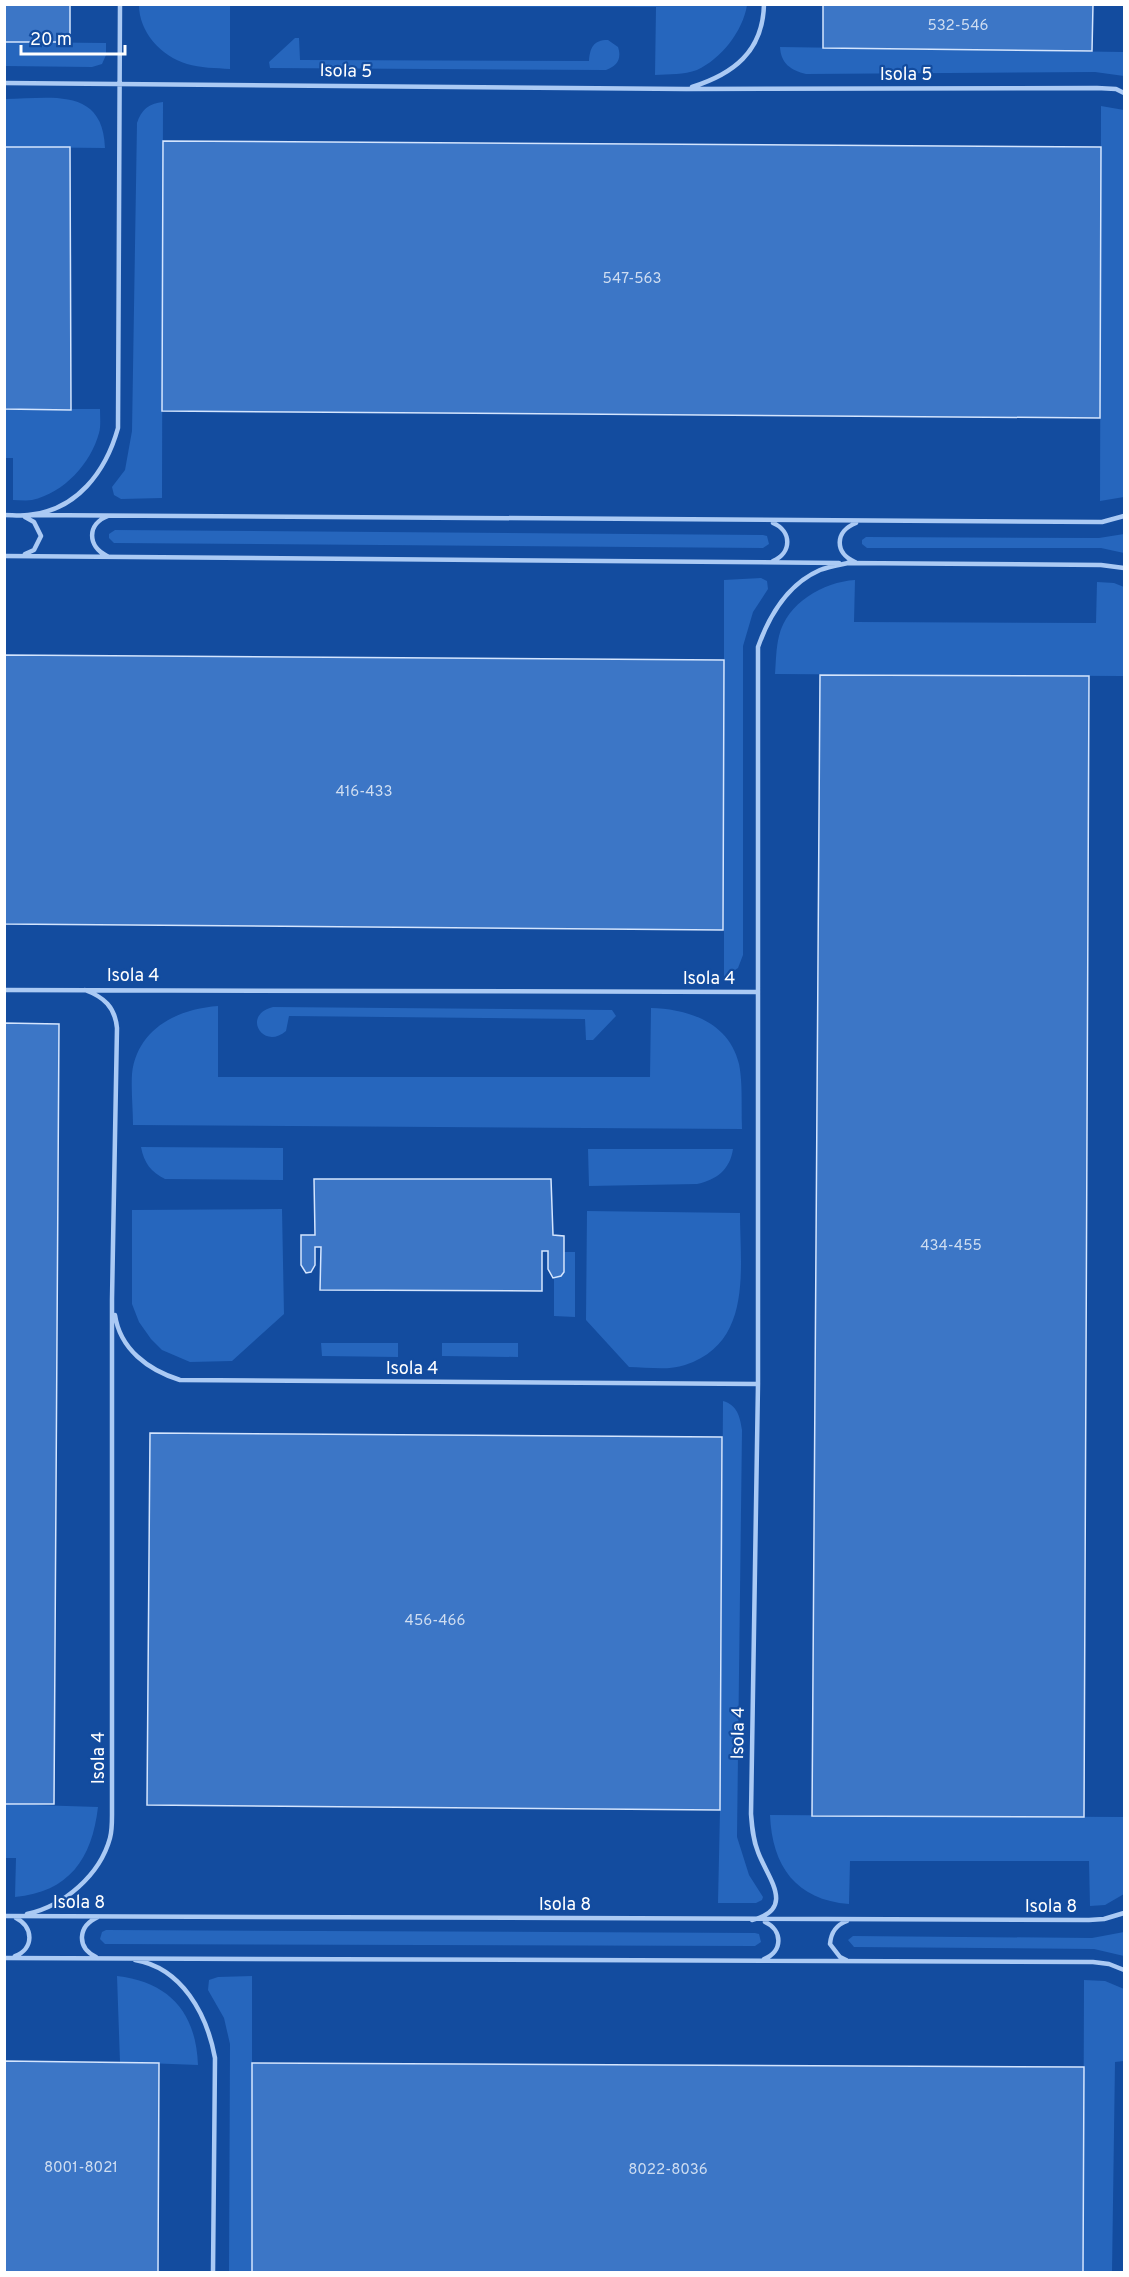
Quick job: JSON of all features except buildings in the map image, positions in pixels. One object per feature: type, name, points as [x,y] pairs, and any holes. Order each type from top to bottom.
[{"type":"lane","points":[[29,515],[52,509],[81,492],[106,463],[118,428],[120,4]]},
{"type":"lane","name":"Isola 5","points":[[686,89],[726,74],[740,63],[759,34],[764,4]]},
{"type":"lane","name":"Isola 5","points":[[4,83],[686,89],[1097,88],[1116,89],[1125,93]]},
{"type":"lane","points":[[4,515],[858,522],[1102,522],[1125,516]]},
{"type":"lane","points":[[20,515],[34,522],[40,536],[34,550],[20,556]]},
{"type":"lane","points":[[109,557],[100,552],[91,539],[96,523],[111,515]]},
{"type":"lane","points":[[767,521],[777,524],[788,542],[786,552],[768,563]]},
{"type":"lane","points":[[857,563],[848,559],[839,546],[844,530],[858,522]]},
{"type":"lane","points":[[4,556],[1101,565],[1125,568]]},
{"type":"lane","name":"Isola 4","points":[[752,1920],[767,1914],[774,1907],[777,1892],[757,1850],[752,1831],[758,1384],[758,647],[772,614],[801,582],[820,570],[848,563]]},
{"type":"lane","name":"Isola 4","points":[[4,990],[757,992]]},
{"type":"lane","name":"Isola 4","points":[[17,1916],[39,1911],[57,1903],[75,1890],[92,1872],[103,1856],[110,1838],[112,1815],[112,1299],[116,1018],[109,1004],[100,996],[85,990]]},
{"type":"lane","name":"Isola 4","points":[[112,1299],[117,1326],[132,1351],[152,1368],[180,1380],[758,1384]]},
{"type":"lane","name":"Isola 8","points":[[7,1916],[1089,1920],[1104,1919],[1125,1913]]},
{"type":"lane","points":[[7,1916],[25,1924],[30,1938],[24,1952],[7,1958]]},
{"type":"lane","points":[[99,1958],[91,1954],[81,1941],[86,1925],[101,1916]]},
{"type":"lane","points":[[759,1920],[774,1927],[779,1934],[779,1941],[773,1955],[759,1961]]},
{"type":"lane","points":[[848,1962],[840,1957],[830,1944],[835,1928],[850,1920]]},
{"type":"lane","points":[[7,1958],[1093,1962],[1109,1964],[1125,1970]]},
{"type":"lane","points":[[120,1958],[149,1963],[163,1969],[174,1978],[197,2006],[212,2038],[215,2058],[213,2272]]},
{"type":"shaded area","points":[[747,4],[745,15],[736,34],[714,59],[692,72],[655,75],[656,7],[230,6],[230,69],[192,65],[177,60],[160,49],[147,33],[139,5]]},
{"type":"shaded area","points":[[295,38],[299,38],[300,60],[589,61],[593,46],[599,41],[608,40],[618,47],[619,58],[616,64],[606,70],[270,68],[269,62]]},
{"type":"shaded area","points":[[5,42],[106,43],[106,55],[102,64],[92,67],[5,66]]},
{"type":"shaded area","points":[[780,47],[1124,52],[1124,76],[1095,72],[806,74],[785,62]]},
{"type":"shaded area","points":[[56,98],[84,105],[95,114],[102,128],[105,148],[5,147],[5,99]]},
{"type":"shaded area","points":[[163,102],[162,498],[121,499],[114,495],[112,487],[125,470],[132,431],[137,123],[146,108]]},
{"type":"shaded area","points":[[1101,106],[1124,110],[1124,497],[1100,501]]},
{"type":"shaded area","points":[[5,409],[100,409],[99,433],[83,466],[65,484],[44,496],[30,500],[13,500],[13,458],[5,458]]},
{"type":"shaded area","points":[[115,530],[763,535],[767,536],[769,544],[763,548],[114,543],[109,538],[109,534]]},
{"type":"shaded area","points":[[1124,534],[1124,553],[1101,548],[867,548],[862,544],[862,540],[866,537],[1099,538]]},
{"type":"shaded area","points":[[761,578],[767,581],[768,589],[753,612],[743,646],[743,955],[738,968],[724,977],[724,580]]},
{"type":"shaded area","points":[[855,580],[854,622],[1096,623],[1097,582],[1114,583],[1124,587],[1124,676],[775,674],[779,636],[783,624],[798,604],[819,590]]},
{"type":"shaded area","points":[[218,1006],[218,1077],[650,1077],[651,1008],[679,1011],[717,1028],[734,1050],[740,1072],[742,1129],[133,1125],[132,1074],[135,1058],[142,1045],[162,1024],[174,1017]]},
{"type":"shaded area","points":[[273,1007],[612,1010],[616,1016],[593,1040],[586,1040],[585,1019],[289,1016],[286,1031],[278,1036],[270,1037],[259,1030],[257,1023],[263,1011]]},
{"type":"shaded area","points":[[141,1147],[283,1148],[283,1180],[165,1179],[149,1166]]},
{"type":"shaded area","points":[[588,1149],[733,1149],[729,1163],[721,1173],[697,1184],[589,1186]]},
{"type":"shaded area","points":[[282,1209],[284,1314],[232,1361],[190,1362],[162,1350],[139,1322],[132,1304],[132,1210]]},
{"type":"shaded area","points":[[587,1211],[740,1213],[741,1280],[738,1302],[732,1322],[722,1340],[707,1354],[685,1365],[664,1368],[629,1367],[586,1320]]},
{"type":"shaded area","points":[[564,1252],[575,1252],[575,1317],[554,1316],[554,1278],[563,1272]]},
{"type":"shaded area","points":[[321,1343],[398,1343],[398,1357],[322,1356]]},
{"type":"shaded area","points":[[442,1343],[518,1343],[518,1357],[442,1356]]},
{"type":"shaded area","points":[[723,1401],[732,1405],[737,1412],[742,1430],[737,1837],[749,1875],[763,1897],[756,1903],[718,1903]]},
{"type":"shaded area","points":[[4,1804],[98,1807],[95,1826],[83,1857],[63,1880],[34,1894],[15,1897],[16,1858],[5,1858]]},
{"type":"shaded area","points":[[770,1815],[1124,1817],[1124,1894],[1105,1905],[1090,1906],[1089,1861],[850,1861],[849,1904],[830,1901],[801,1888],[790,1877],[776,1850]]},
{"type":"shaded area","points":[[106,1930],[755,1933],[759,1934],[761,1942],[755,1946],[105,1944],[100,1939],[102,1932]]},
{"type":"shaded area","points":[[1124,1932],[1124,1956],[1094,1949],[854,1947],[848,1940],[853,1936],[1092,1938]]},
{"type":"shaded area","points":[[117,1976],[151,1985],[176,2003],[192,2030],[198,2065],[120,2062]]},
{"type":"shaded area","points":[[252,1976],[252,2272],[229,2272],[230,2044],[224,2018],[208,1990],[209,1980],[218,1977]]},
{"type":"shaded area","points":[[1084,1980],[1105,1981],[1124,1989],[1124,2061],[1115,2062],[1112,2272],[1083,2272]]}]
